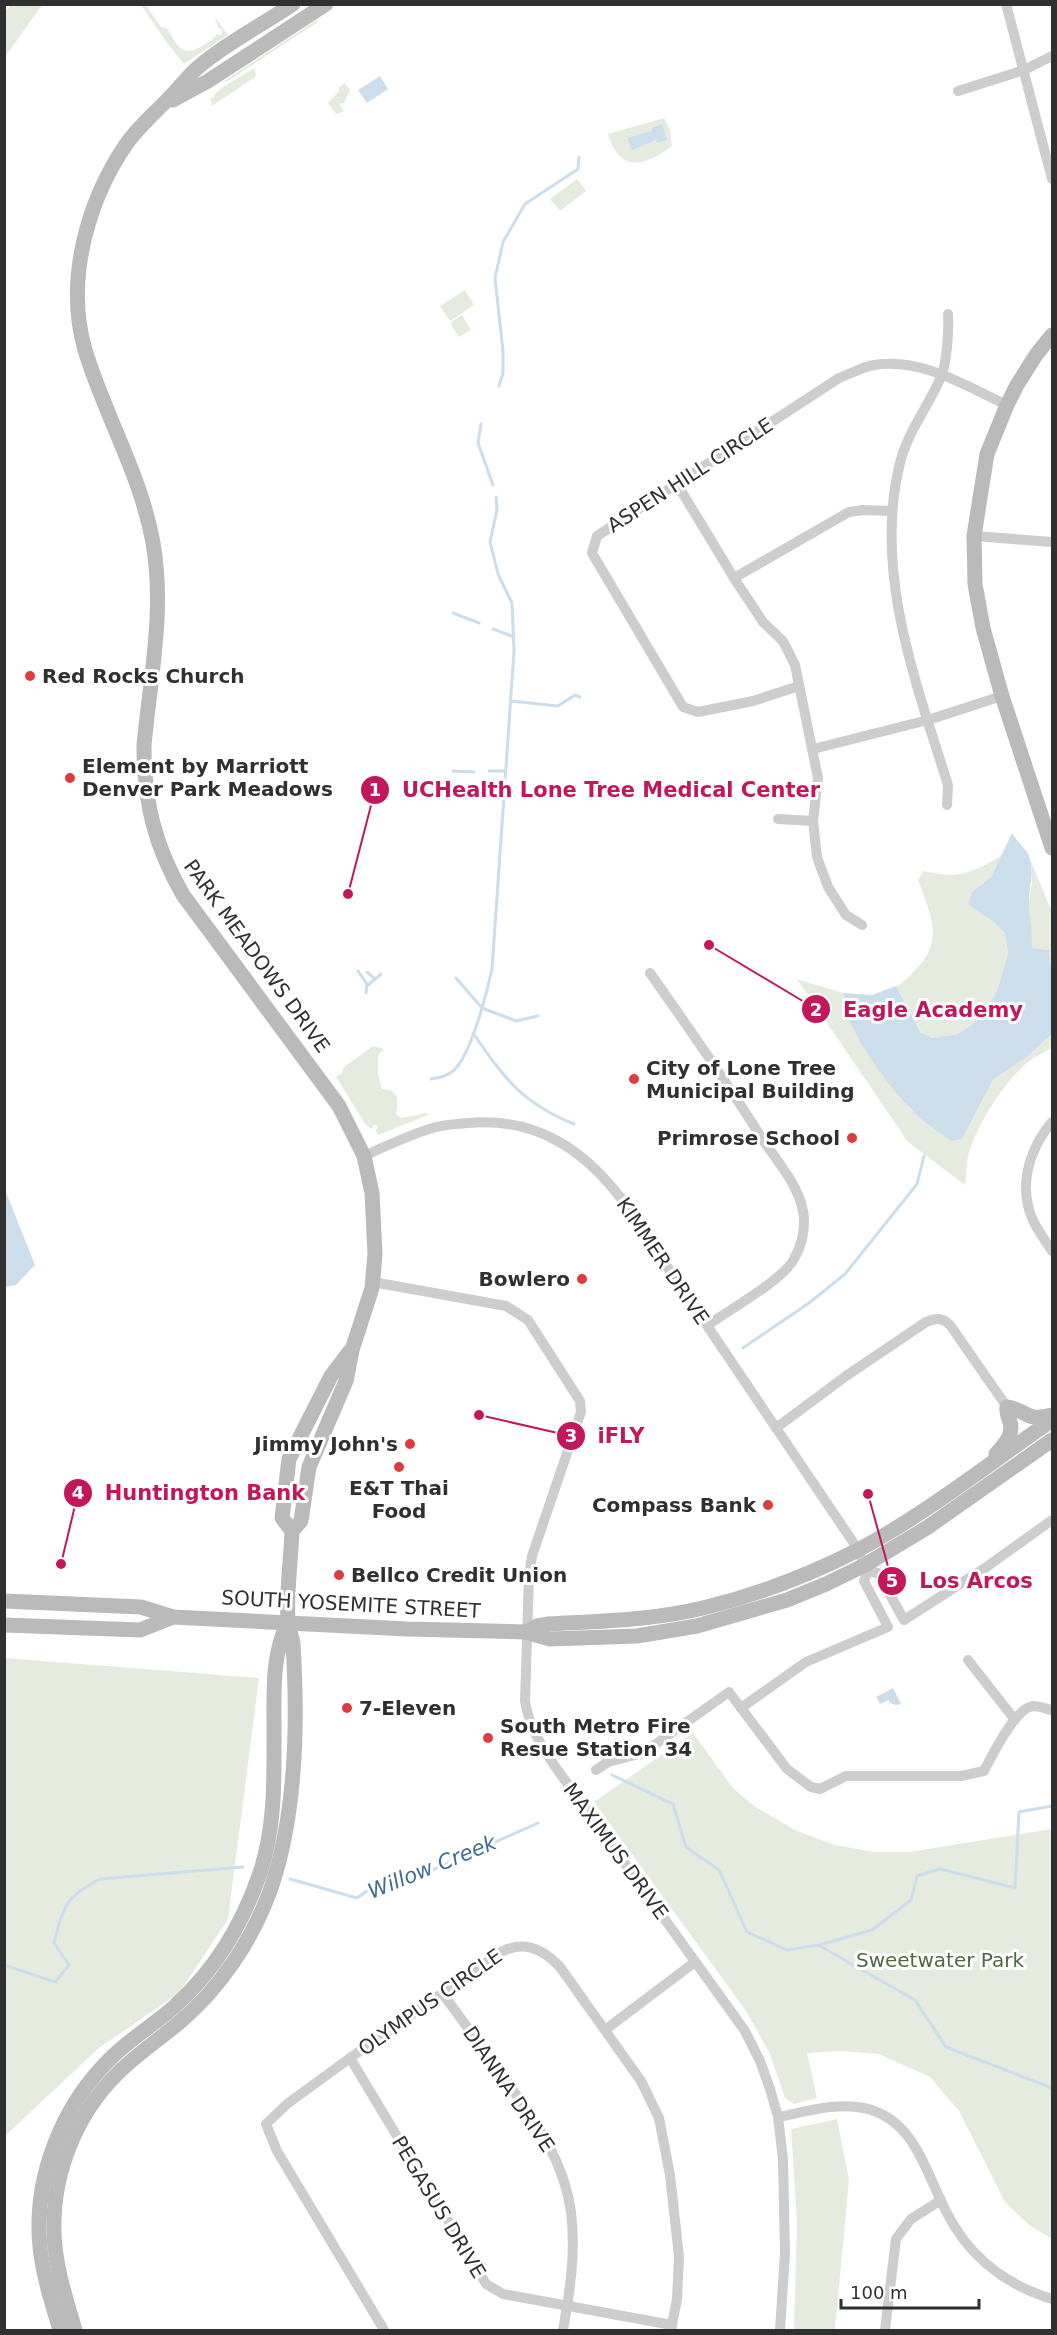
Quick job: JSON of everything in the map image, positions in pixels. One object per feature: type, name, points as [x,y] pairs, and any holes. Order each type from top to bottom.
[{"type":"main road","name":"PARK MEADOWS DRIVE","points":[[75,2331],[60,2277],[54,2234],[56,2198],[71,2143],[86,2113],[108,2084],[129,2063],[183,2020],[217,1985],[249,1937],[264,1907],[275,1876],[285,1839],[292,1777],[294,1659],[288,1622],[292,1531],[301,1521],[309,1467],[346,1382],[352,1350],[373,1282],[375,1221],[372,1193],[364,1156],[357,1139],[326,1087],[183,895],[167,867],[156,839],[147,804],[144,746],[158,601],[153,543],[136,480],[92,373],[84,347],[80,319],[79,280],[86,232],[104,181],[128,142],[202,64],[293,4]]},
{"type":"main road","name":"PARK MEADOWS DRIVE","points":[[162,106],[208,81],[326,4]]},
{"type":"main road","points":[[1053,335],[1036,355],[1007,405],[987,454],[974,536],[975,584],[983,628],[1002,696],[1049,825],[1053,848]]},
{"type":"main road","name":"PARK MEADOWS DRIVE","points":[[292,1531],[282,1518],[283,1492],[289,1459],[331,1376],[352,1350]]},
{"type":"main road","points":[[321,1436],[319,1420],[333,1389],[331,1376]]},
{"type":"main road","points":[[981,1469],[1007,1443],[1011,1428],[1006,1413],[1007,1407],[1015,1408],[1022,1414],[1033,1418],[1053,1418]]},
{"type":"main road","name":"SOUTH YOSEMITE STREET","points":[[526,1632],[537,1626],[549,1624],[636,1619],[706,1607],[781,1584],[819,1569],[898,1527],[1053,1418]]},
{"type":"main road","points":[[302,1517],[296,1507],[310,1438],[305,1428]]},
{"type":"main road","name":"SOUTH YOSEMITE STREET","points":[[4,1601],[137,1606],[173,1617],[526,1632],[550,1639],[637,1636],[697,1626],[787,1600],[826,1584],[865,1565],[928,1527],[1053,1440]]},
{"type":"main road","name":"SOUTH YOSEMITE STREET","points":[[4,1625],[140,1630],[173,1617]]},
{"type":"main road","name":"PARK MEADOWS DRIVE","points":[[60,2331],[47,2288],[39,2244],[42,2201],[49,2160],[65,2121],[85,2088],[111,2058],[169,2012],[201,1980],[222,1951],[248,1904],[265,1855],[272,1814],[276,1654],[288,1622]]},
{"type":"street","points":[[1006,4],[1053,179]]},
{"type":"street","points":[[958,92],[1024,70],[1053,56]]},
{"type":"street","points":[[946,805],[948,784],[910,659],[894,582],[892,511],[900,465],[908,438],[942,375],[949,326],[948,314]]},
{"type":"street","name":"ASPEN HILL CIRCLE","points":[[799,686],[753,701],[698,712],[683,707],[592,553],[597,536],[839,378],[872,365],[888,363],[915,365],[1007,405]]},
{"type":"street","points":[[677,484],[734,578],[763,622],[783,641],[795,665],[818,778],[813,820],[817,857],[828,887],[846,915],[862,925]]},
{"type":"street","points":[[734,578],[849,512],[892,511]]},
{"type":"street","points":[[974,536],[1053,542]]},
{"type":"street","points":[[813,749],[928,720],[1002,696]]},
{"type":"street","points":[[778,819],[813,820]]},
{"type":"street","points":[[650,973],[734,1094],[798,1194],[803,1212],[803,1237],[793,1262],[783,1274],[708,1325]]},
{"type":"street","name":"KIMMER DRIVE","points":[[364,1156],[403,1138],[444,1125],[482,1121],[509,1124],[552,1137],[591,1163],[607,1179],[708,1325],[865,1565]]},
{"type":"street","points":[[1053,1122],[1033,1152],[1027,1172],[1028,1205],[1038,1228],[1053,1251]]},
{"type":"street","name":"MAXIMUS DRIVE","points":[[373,1282],[493,1304],[517,1312],[528,1320],[580,1401],[581,1412],[532,1556],[526,1632],[525,1701],[533,1732],[554,1765],[745,2031],[760,2061],[778,2117],[783,2159],[785,2213],[783,2306],[780,2331]]},
{"type":"street","points":[[776,1428],[846,1376],[933,1319],[940,1319],[950,1325],[1007,1407]]},
{"type":"street","points":[[741,1708],[806,1662],[888,1627],[864,1581],[868,1571],[878,1573],[904,1620],[985,1568],[1053,1520]]},
{"type":"street","points":[[968,1660],[1015,1720]]},
{"type":"street","points":[[596,1770],[608,1762],[643,1753],[729,1692],[788,1769],[811,1787],[820,1789],[846,1776],[961,1776],[984,1772],[996,1747],[1023,1711],[1032,1706],[1053,1710]]},
{"type":"street","name":"OLYMPUS CIRCLE","points":[[384,2331],[278,2151],[266,2124],[287,2104],[350,2058],[510,1947],[524,1946],[549,1955],[560,1967],[641,2081],[659,2118],[664,2136],[679,2258],[677,2299],[671,2328]]},
{"type":"street","points":[[605,2030],[696,1962]]},
{"type":"street","name":"DIANNA DRIVE","points":[[443,1994],[540,2127],[554,2153],[568,2192],[571,2213],[572,2270],[563,2331]]},
{"type":"street","name":"PEGASUS DRIVE","points":[[350,2058],[486,2284],[503,2294],[568,2305],[671,2328]]},
{"type":"street","points":[[778,2117],[846,2106],[862,2107],[881,2113],[896,2122],[909,2136],[954,2226],[980,2259],[1018,2286],[1053,2299]]},
{"type":"street","points":[[885,2331],[896,2239],[911,2219],[941,2200]]},
{"type":"green space","points":[[11,4],[42,5],[5,57],[5,12]]},
{"type":"green space","points":[[141,5],[146,5],[161,27],[167,28],[180,48],[184,50],[195,50],[217,34],[221,35],[222,30],[218,28],[215,17],[228,35],[184,64]]},
{"type":"green space","points":[[317,20],[318,22],[228,81],[221,83]]},
{"type":"green space","points":[[254,68],[255,77],[212,106],[210,98]]},
{"type":"green space","points":[[345,83],[350,90],[344,103],[339,104],[344,111],[336,114],[328,103],[339,91],[339,87]]},
{"type":"green space","points":[[664,118],[670,130],[672,146],[662,153],[643,162],[634,162],[619,155],[613,147],[608,134]]},
{"type":"green space","points":[[577,179],[586,191],[560,211],[550,199]]},
{"type":"green space","points":[[465,290],[474,305],[450,321],[440,306]]},
{"type":"green space","points":[[462,315],[471,330],[459,337],[450,323]]},
{"type":"green space","points":[[1028,854],[1052,912],[1052,975],[1049,950],[1032,948],[1029,903],[1032,883]]},
{"type":"green space","points":[[1001,856],[991,877],[972,892],[1005,933],[1008,953],[997,991],[981,1018],[958,1034],[934,1038],[922,1034],[896,986],[908,978],[930,950],[933,928],[931,916],[918,880],[923,871],[956,875],[972,871]]},
{"type":"green space","points":[[797,979],[843,993],[848,1016],[869,1053],[911,1110],[931,1127],[962,1139],[993,1080],[1028,1056],[1052,1034],[1052,1048],[1022,1067],[1002,1090],[984,1118],[968,1157],[965,1185],[908,1142]]},
{"type":"green space","points":[[373,1046],[384,1049],[378,1055],[378,1074],[382,1089],[392,1091],[397,1097],[396,1114],[401,1118],[427,1113],[428,1115],[378,1135],[376,1131],[378,1126],[374,1125],[372,1129],[366,1125],[336,1077],[342,1073],[344,1067]]},
{"type":"green space","points":[[5,1658],[259,1678],[228,1919],[179,1993],[99,2048],[5,2136]]},
{"type":"green space","name":"Sweetwater Park","points":[[693,1733],[733,1788],[754,1806],[795,1830],[835,1845],[875,1852],[909,1852],[1052,1829],[1052,2239],[1029,2225],[1005,2202],[959,2111],[930,2077],[879,2054],[841,2051],[807,2053],[817,2098],[794,2104],[785,2098],[770,2054],[746,2011],[594,1802]]},
{"type":"green space","points":[[837,2119],[849,2180],[835,2330],[794,2330],[797,2222],[791,2129]]},
{"type":"water","points":[[380,76],[388,89],[367,103],[358,90]]},
{"type":"water","points":[[662,124],[667,140],[657,143],[656,140],[632,150],[627,138],[652,131],[652,128]]},
{"type":"water","points":[[1012,833],[1029,856],[1032,948],[1049,950],[1052,975],[1052,1034],[1028,1056],[993,1080],[962,1139],[951,1141],[915,1114],[884,1078],[853,1027],[843,993],[872,995],[896,986],[921,1033],[933,1038],[958,1034],[981,1018],[997,991],[1008,953],[1005,933],[994,922],[968,904],[972,892],[991,877]]},
{"type":"water","points":[[4,1187],[35,1265],[16,1285],[5,1287]]},
{"type":"water","points":[[893,1688],[901,1704],[889,1703],[889,1700],[880,1704],[876,1697]]},
{"type":"waterway","points":[[499,386],[503,373],[503,351],[495,278],[503,242],[525,204],[578,169],[579,157]]},
{"type":"waterway","points":[[481,424],[478,443],[493,485]]},
{"type":"waterway","points":[[431,1079],[448,1074],[460,1063],[472,1038],[492,969],[514,651],[512,603],[498,574],[490,542],[497,510],[496,497]]},
{"type":"waterway","points":[[453,613],[479,623]]},
{"type":"waterway","points":[[493,629],[514,637]]},
{"type":"waterway","points":[[511,701],[558,706],[575,695],[580,697]]},
{"type":"waterway","points":[[453,771],[474,772]]},
{"type":"waterway","points":[[489,771],[505,771]]},
{"type":"waterway","points":[[358,971],[367,984],[366,993]]},
{"type":"waterway","points":[[367,972],[374,978]]},
{"type":"waterway","points":[[368,985],[381,974]]},
{"type":"waterway","points":[[456,978],[482,1008],[516,1021],[538,1016]]},
{"type":"waterway","points":[[473,1033],[505,1076],[527,1098],[574,1124]]},
{"type":"waterway","points":[[743,1348],[809,1303],[845,1274],[917,1184],[924,1156]]},
{"type":"waterway","name":"Willow Creek","points":[[612,1775],[673,1804],[686,1847],[719,1870],[747,1932],[787,1950],[819,1945],[872,1930],[911,1900],[917,1876],[940,1869],[1015,1888],[1019,1812],[1052,1806]]},
{"type":"waterway","name":"Willow Creek","points":[[290,1879],[357,1898],[374,1886],[423,1874],[538,1823]]},
{"type":"waterway","name":"Willow Creek","points":[[4,1965],[55,1982],[69,1965],[54,1943],[63,1912],[72,1898],[100,1879],[243,1867]]},
{"type":"waterway","points":[[820,1946],[915,2000],[946,2047],[1052,2088]]},
{"type":"place","name":"Red Rocks Church","points":[[30,676]]},
{"type":"place","name":"Element by Marriott Denver Park Meadows","points":[[70,778]]},
{"type":"place","name":"UCHealth Lone Tree Medical Center","points":[[348,894]]},
{"type":"place","name":"Eagle Academy","points":[[709,945]]},
{"type":"place","name":"City of Lone Tree Municipal Building","points":[[634,1079]]},
{"type":"place","name":"Primrose School","points":[[852,1138]]},
{"type":"place","name":"Bowlero","points":[[582,1279]]},
{"type":"place","name":"iFLY","points":[[479,1415]]},
{"type":"place","name":"Jimmy John's","points":[[410,1444]]},
{"type":"place","name":"E&T Thai Food","points":[[399,1467]]},
{"type":"place","name":"Los Arcos","points":[[868,1494]]},
{"type":"place","name":"Compass Bank","points":[[768,1505]]},
{"type":"place","name":"Huntington Bank","points":[[61,1564]]},
{"type":"place","name":"Bellco Credit Union","points":[[339,1575]]},
{"type":"place","name":"7-Eleven","points":[[347,1708]]},
{"type":"place","name":"South Metro Fire Resue Station 34","points":[[488,1738]]}]
